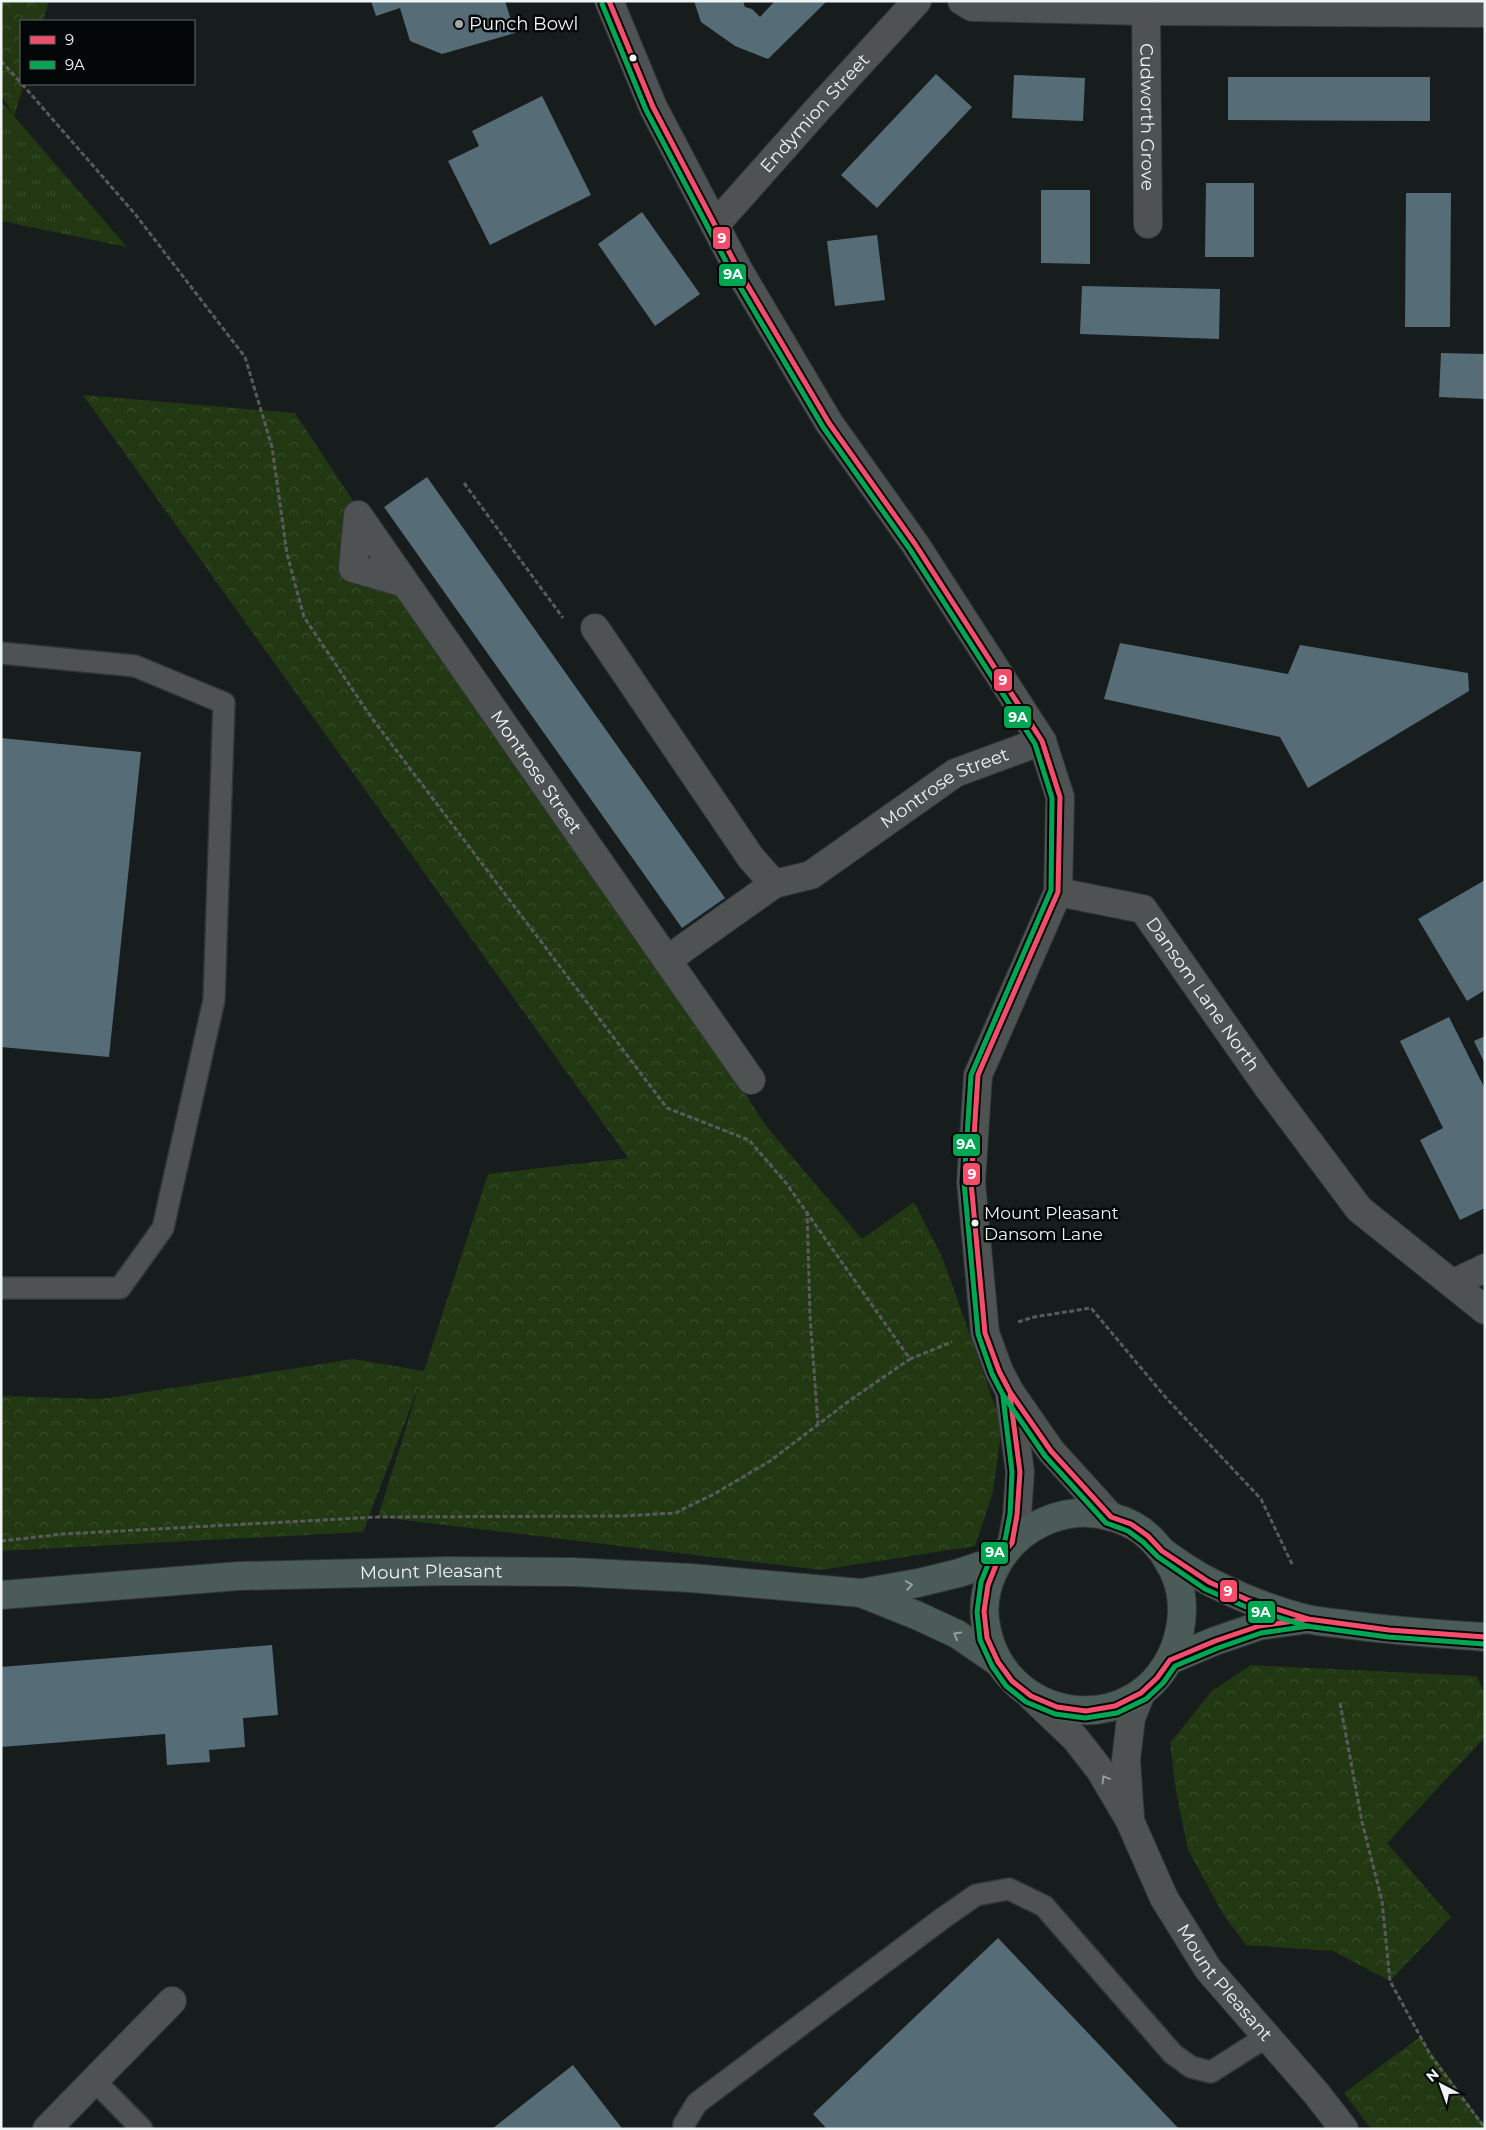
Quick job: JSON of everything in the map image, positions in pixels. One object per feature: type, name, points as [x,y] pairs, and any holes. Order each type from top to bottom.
[{"type":"highway","points":[[861,1593],[918,1583],[959,1573],[1005,1552],[1033,1526],[1058,1516],[1084,1512],[1111,1517],[1131,1524],[1148,1536],[1162,1551],[1209,1582],[1248,1600],[1308,1619],[1389,1630],[1485,1637]]},
{"type":"highway","points":[[1005,1552],[988,1585],[984,1611],[987,1638],[998,1662],[1012,1681],[1030,1696],[1057,1707],[1086,1711],[1115,1706],[1141,1693],[1157,1678],[1170,1660],[1180,1633],[1182,1605],[1176,1577],[1162,1551]]},
{"type":"highway","name":"Mount Pleasant","points":[[1,1595],[239,1576],[448,1572],[573,1572],[691,1578],[861,1593]]},
{"type":"highway","points":[[861,1593],[957,1634],[998,1662]]},
{"type":"highway","points":[[1170,1660],[1215,1641],[1259,1626],[1308,1619]]},
{"type":"street","points":[[609,1],[653,107],[714,225],[829,423],[915,544],[1042,741],[1060,797],[1058,892],[978,1075],[970,1182],[985,1333],[999,1371],[1010,1392],[1051,1452],[1111,1517]]},
{"type":"street","points":[[962,1],[972,6],[1146,10],[1485,12]]},
{"type":"street","name":"Endymion Street","points":[[714,225],[910,4]]},
{"type":"street","name":"Cudworth Grove","points":[[1146,10],[1148,224]]},
{"type":"street","name":"Montrose Street","points":[[405,583],[751,1080]]},
{"type":"street","points":[[595,628],[750,858],[774,884]]},
{"type":"street","name":"Montrose Street","points":[[667,960],[774,884],[811,876],[955,773],[1042,741]]},
{"type":"street","name":"Dansom Lane North","points":[[1058,892],[1143,909],[1267,1086],[1359,1209],[1454,1283],[1485,1310]]},
{"type":"street","points":[[1454,1283],[1485,1268]]},
{"type":"street","points":[[1005,1552],[1018,1515],[1020,1472],[1010,1392]]},
{"type":"street","name":"Mount Pleasant","points":[[1130,1821],[1126,1760],[1131,1718],[1141,1693]]},
{"type":"street","name":"Mount Pleasant","points":[[1030,1696],[1075,1738],[1100,1770],[1130,1821],[1164,1898],[1208,1970],[1316,2093],[1344,2129]]},
{"type":"street","points":[[47,2129],[172,2001]]},
{"type":"lane","points":[[1,653],[135,666],[224,703],[214,1000],[163,1228],[120,1288],[1,1288]]},
{"type":"lane","points":[[684,2129],[684,2124],[697,2103],[943,1918],[976,1895],[1009,1889],[1044,1906],[1172,2054],[1191,2066],[1211,2072],[1266,2037]]},
{"type":"lane","points":[[95,2081],[142,2129]]},
{"type":"path","points":[[1,61],[20,82]]},
{"type":"path","points":[[23,85],[135,214],[245,356],[272,447],[287,554],[304,617],[371,717],[667,1108],[749,1140],[807,1211],[910,1359]]},
{"type":"path","points":[[464,483],[568,624],[595,628]]},
{"type":"path","points":[[807,1211],[810,1316],[818,1425]]},
{"type":"path","points":[[1,1541],[63,1534],[378,1518],[623,1516],[675,1513],[714,1494],[770,1461],[853,1398],[910,1359],[942,1345],[1034,1317],[1091,1308],[1167,1399],[1261,1499],[1293,1566]]},
{"type":"path","points":[[1340,1704],[1362,1822],[1382,1901],[1390,1981],[1431,2056],[1485,2128]]},
{"type":"green space","points":[[1,1],[49,1],[43,20],[20,20],[20,85],[24,85],[14,116],[1,95]]},
{"type":"green space","points":[[1,101],[14,116],[127,247],[1,221]]},
{"type":"green space","points":[[83,395],[295,413],[767,1127],[862,1239],[914,1202],[943,1259],[1002,1426],[993,1492],[975,1546],[821,1570],[378,1517],[420,1383],[363,1532],[1,1551],[1,1396],[103,1399],[353,1359],[424,1371],[488,1174],[628,1158]]},
{"type":"green space","points":[[1251,1665],[1477,1676],[1485,1695],[1485,1737],[1387,1843],[1451,1917],[1390,1981],[1333,1951],[1246,1945],[1223,1914],[1188,1850],[1176,1791],[1170,1743],[1212,1691]]},
{"type":"green space","points":[[1420,2037],[1485,2129],[1371,2129],[1344,2093]]},
{"type":"building","name":"Punch Bowl","points":[[371,1],[505,1],[515,33],[442,54],[410,41],[400,8],[376,16]]},
{"type":"building","points":[[694,1],[743,1],[745,7],[752,9],[760,17],[775,1],[827,1],[768,59],[735,46],[701,22]]},
{"type":"building","points":[[936,74],[972,107],[877,208],[841,175]]},
{"type":"building","points":[[1014,75],[1085,78],[1083,121],[1012,118]]},
{"type":"building","points":[[1228,77],[1430,77],[1430,121],[1228,120]]},
{"type":"building","points":[[542,96],[591,195],[490,245],[448,161],[479,146],[472,131]]},
{"type":"building","points":[[1206,183],[1254,183],[1254,257],[1205,257]]},
{"type":"building","points":[[1041,190],[1090,190],[1090,264],[1041,263]]},
{"type":"building","points":[[1406,193],[1451,193],[1450,327],[1405,327]]},
{"type":"building","points":[[642,212],[700,294],[655,326],[598,244]]},
{"type":"building","points":[[877,235],[885,300],[835,306],[827,241]]},
{"type":"building","points":[[1082,286],[1220,289],[1219,339],[1080,334]]},
{"type":"building","points":[[1441,353],[1485,354],[1485,399],[1439,397]]},
{"type":"building","points":[[427,477],[725,898],[682,928],[384,507]]},
{"type":"building","points":[[1120,643],[1288,674],[1300,645],[1468,673],[1469,691],[1308,788],[1280,737],[1104,699]]},
{"type":"building","points":[[1,738],[141,752],[109,1057],[1,1047]]},
{"type":"building","points":[[1485,880],[1485,990],[1467,1001],[1418,919]]},
{"type":"building","points":[[1449,1017],[1485,1089],[1485,1208],[1460,1220],[1420,1140],[1443,1128],[1400,1041]]},
{"type":"building","points":[[1485,1036],[1485,1064],[1474,1041]]},
{"type":"building","points":[[272,1645],[278,1715],[243,1718],[245,1747],[209,1750],[210,1762],[167,1765],[165,1734],[1,1747],[1,1667]]},
{"type":"building","points":[[998,1938],[1179,2129],[827,2129],[813,2114]]},
{"type":"building","points":[[573,2065],[621,2127],[619,2129],[492,2129]]},
{"type":"transit line","name":"9","points":[[609,1],[653,107],[739,271],[829,423],[915,544],[1042,741],[1060,797],[1058,892],[978,1075],[971,1182],[985,1333],[999,1371],[1010,1392],[1051,1451],[1111,1517],[1131,1524],[1148,1536],[1162,1551],[1209,1582],[1248,1600],[1308,1619],[1389,1630],[1485,1637]]},
{"type":"transit line","name":"9A","points":[[602,4],[646,110],[733,275],[823,427],[909,548],[1035,744],[1052,798],[1051,890],[971,1075],[964,1182],[978,1334],[992,1374],[1003,1395],[1045,1456],[1106,1523],[1128,1531],[1143,1542],[1158,1557],[1205,1589],[1246,1607],[1306,1626],[1388,1637],[1484,1644]]},
{"type":"transit line","name":"9","points":[[1010,1396],[1020,1472],[1017,1515],[1012,1543],[998,1560],[988,1585],[984,1611],[987,1638],[998,1662],[1012,1681],[1031,1696],[1057,1707],[1086,1711],[1115,1706],[1141,1693],[1157,1678],[1170,1660],[1215,1641],[1259,1626],[1308,1619]]},
{"type":"transit line","name":"9A","points":[[1003,1397],[1012,1472],[1010,1514],[1005,1540],[991,1557],[981,1582],[977,1612],[980,1640],[992,1666],[1006,1686],[1026,1702],[1055,1714],[1085,1718],[1117,1713],[1146,1699],[1163,1683],[1175,1666],[1261,1633],[1309,1626]]},
{"type":"place","name":"Punch Bowl","points":[[459,24]]},
{"type":"place","name":"Mount Pleasant Dansom Lane","points":[[975,1223]]}]
